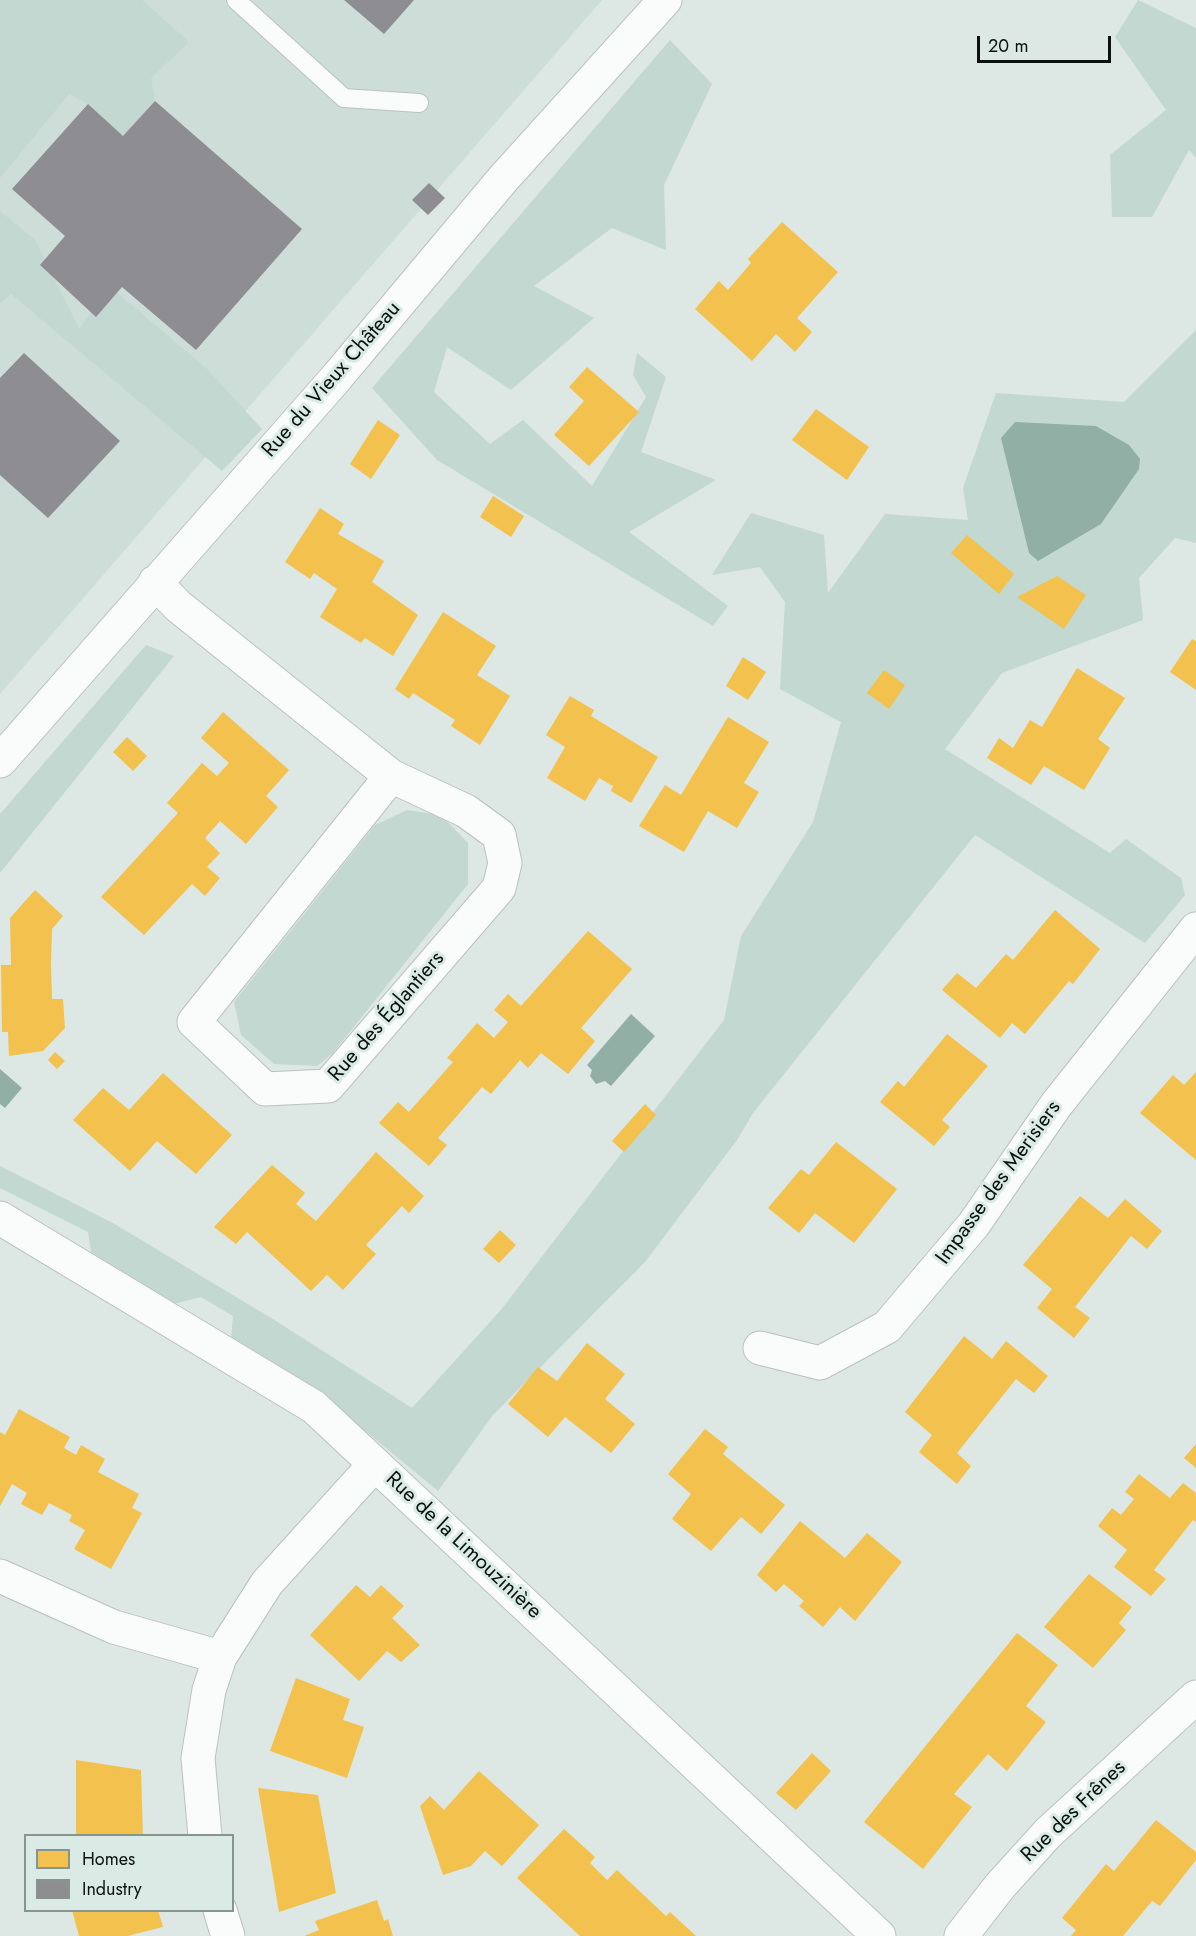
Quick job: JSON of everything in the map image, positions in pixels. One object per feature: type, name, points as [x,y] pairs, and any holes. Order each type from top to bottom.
[{"type":"street","name":"Rue du Vieux Château","points":[[0,761],[337,377],[503,179],[665,0]]},
{"type":"street","name":"Rue des Églantiers","points":[[155,582],[178,606],[391,776],[466,811],[499,835],[505,863],[499,888],[328,1086],[265,1089],[194,1022],[391,776]]},
{"type":"street","name":"Impasse des Merisiers","points":[[760,1348],[819,1363],[886,1327],[974,1224],[1056,1104],[1196,929]]},
{"type":"street","name":"Rue de la Limouzinière","points":[[0,1218],[314,1407],[879,1936]]},
{"type":"street","points":[[205,1834],[198,1758],[209,1690],[220,1656],[267,1583],[375,1464]]},
{"type":"street","points":[[0,1576],[114,1627],[220,1656]]},
{"type":"street","name":"Rue des Frênes","points":[[961,1936],[1000,1886],[1048,1833],[1196,1696]]},
{"type":"street","points":[[220,1912],[228,1936]]},
{"type":"lane","points":[[236,0],[344,98],[419,102]]},
{"type":"shaded area","points":[[0,0],[602,0],[0,694]]},
{"type":"shaded area","points":[[0,0],[142,0],[189,42],[151,78],[155,101],[123,136],[88,104],[69,94],[0,178]]},
{"type":"shaded area","points":[[1138,0],[1196,28],[1196,158],[1189,150],[1152,217],[1112,217],[1110,155],[1166,110],[1115,37]]},
{"type":"shaded area","points":[[670,40],[712,84],[664,185],[666,250],[612,228],[534,286],[594,318],[511,390],[447,347],[434,392],[490,444],[523,420],[592,486],[646,397],[633,375],[637,353],[666,377],[641,452],[716,480],[629,532],[728,606],[713,626],[437,460],[372,388]]},
{"type":"shaded area","points":[[0,211],[35,240],[79,329],[110,287],[206,368],[262,429],[222,471],[11,294],[0,303]]},
{"type":"shaded area","points":[[1196,330],[1196,543],[1175,538],[1139,578],[1143,620],[1002,673],[945,749],[1110,853],[1126,839],[1181,878],[1185,895],[1145,943],[975,835],[753,1113],[737,1140],[645,1262],[493,1415],[438,1491],[368,1433],[231,1341],[233,1316],[201,1297],[173,1304],[91,1252],[88,1232],[0,1188],[0,1166],[113,1223],[276,1321],[412,1408],[500,1311],[724,1020],[741,936],[813,822],[841,722],[780,689],[785,602],[760,567],[712,575],[751,513],[824,535],[828,593],[885,514],[968,520],[963,488],[996,393],[1124,402]]},
{"type":"shaded area","points":[[1015,422],[1096,426],[1129,445],[1140,459],[1139,469],[1101,524],[1038,561],[1029,553],[1001,438]]},
{"type":"shaded area","points":[[146,645],[174,656],[0,873],[0,814]]},
{"type":"shaded area","points":[[407,810],[441,815],[468,843],[468,884],[333,1053],[317,1066],[274,1064],[241,1035],[234,1002],[375,825]]},
{"type":"shaded area","points":[[631,1014],[655,1036],[611,1086],[605,1081],[596,1084],[590,1076],[592,1070],[587,1065]]},
{"type":"shaded area","points":[[0,1069],[22,1088],[5,1108],[0,1104]]},
{"type":"building: Homes","points":[[782,222],[838,272],[797,318],[812,332],[795,352],[776,334],[752,361],[695,309],[719,281],[728,290],[751,263],[748,259]]},
{"type":"building: Homes","points":[[587,367],[639,412],[589,466],[554,435],[584,401],[569,387]]},
{"type":"building: Homes","points":[[816,409],[869,447],[847,480],[792,440]]},
{"type":"building: Homes","points":[[378,420],[400,435],[371,479],[350,464]]},
{"type":"building: Homes","points":[[493,496],[524,516],[511,537],[480,517]]},
{"type":"building: Homes","points":[[320,508],[344,524],[338,534],[384,561],[372,582],[418,615],[393,656],[365,638],[361,643],[320,617],[337,589],[314,573],[310,579],[285,562]]},
{"type":"building: Homes","points":[[967,535],[1014,574],[999,594],[951,553]]},
{"type":"building: Homes","points":[[1057,576],[1086,595],[1064,629],[1017,597]]},
{"type":"building: Homes","points":[[443,612],[496,646],[477,675],[510,696],[480,745],[451,726],[455,720],[413,693],[409,699],[395,689]]},
{"type":"building: Homes","points":[[1192,639],[1196,641],[1196,690],[1170,672]]},
{"type":"building: Homes","points":[[743,657],[766,672],[748,700],[726,686]]},
{"type":"building: Homes","points":[[1077,668],[1125,698],[1098,739],[1110,748],[1084,790],[1044,766],[1031,785],[987,758],[999,738],[1013,748],[1030,720],[1042,727]]},
{"type":"building: Homes","points":[[884,670],[905,685],[889,709],[867,693]]},
{"type":"building: Homes","points":[[570,696],[594,710],[591,716],[658,757],[631,803],[611,791],[613,786],[599,778],[585,801],[547,778],[565,747],[546,735]]},
{"type":"building: Homes","points":[[223,712],[289,770],[266,796],[278,807],[246,844],[220,821],[205,838],[220,853],[207,867],[220,878],[205,896],[192,884],[144,935],[101,897],[178,813],[167,803],[202,763],[217,776],[229,763],[201,738]]},
{"type":"building: Homes","points":[[728,717],[769,742],[744,783],[759,792],[737,828],[708,811],[684,852],[639,826],[665,785],[681,795]]},
{"type":"building: Homes","points":[[127,737],[147,756],[133,771],[113,752]]},
{"type":"building: Homes","points":[[35,890],[63,916],[52,929],[51,964],[52,999],[63,999],[65,1028],[43,1051],[9,1056],[8,1032],[2,1032],[1,965],[11,965],[10,918]]},
{"type":"building: Homes","points":[[1055,910],[1100,949],[1073,984],[1069,981],[1025,1034],[1012,1023],[1000,1038],[942,990],[957,973],[976,988],[1006,954],[1013,960]]},
{"type":"building: Homes","points":[[588,931],[632,969],[581,1028],[595,1041],[568,1074],[541,1053],[528,1068],[520,1060],[491,1094],[482,1087],[438,1138],[447,1145],[429,1166],[379,1123],[398,1102],[409,1112],[453,1062],[447,1058],[477,1023],[494,1038],[508,1022],[494,1010],[508,994],[521,1006]]},
{"type":"building: Homes","points":[[947,1034],[988,1066],[942,1120],[950,1127],[934,1146],[880,1102],[898,1081],[904,1087]]},
{"type":"building: Homes","points":[[55,1052],[65,1061],[57,1069],[48,1060]]},
{"type":"building: Homes","points":[[1196,1072],[1196,1160],[1140,1113],[1173,1075],[1184,1085]]},
{"type":"building: Homes","points":[[163,1073],[232,1135],[196,1174],[157,1141],[130,1171],[73,1120],[103,1088],[129,1110]]},
{"type":"building: Homes","points":[[645,1104],[656,1115],[624,1152],[612,1141]]},
{"type":"building: Homes","points":[[836,1142],[897,1189],[854,1243],[815,1213],[799,1233],[768,1208],[801,1169],[809,1175]]},
{"type":"building: Homes","points":[[376,1152],[424,1196],[409,1213],[402,1206],[366,1245],[376,1254],[343,1290],[327,1275],[311,1291],[247,1232],[236,1244],[214,1227],[272,1165],[305,1193],[296,1204],[316,1221]]},
{"type":"building: Homes","points":[[1080,1196],[1108,1218],[1125,1199],[1162,1231],[1147,1249],[1131,1236],[1075,1307],[1090,1318],[1074,1338],[1037,1308],[1052,1289],[1023,1265]]},
{"type":"building: Homes","points":[[500,1230],[516,1245],[499,1263],[483,1249]]},
{"type":"building: Homes","points":[[964,1336],[992,1359],[1006,1341],[1048,1376],[1034,1393],[1016,1379],[957,1453],[971,1466],[957,1484],[919,1452],[932,1435],[905,1412]]},
{"type":"building: Homes","points":[[587,1343],[625,1374],[605,1399],[635,1424],[611,1453],[565,1417],[548,1437],[508,1404],[538,1367],[557,1381]]},
{"type":"building: Homes","points":[[19,1409],[70,1437],[64,1448],[76,1455],[81,1445],[105,1459],[98,1472],[139,1494],[132,1508],[142,1513],[111,1569],[74,1549],[85,1530],[69,1521],[72,1515],[49,1503],[42,1515],[21,1504],[27,1493],[12,1484],[0,1506],[0,1432],[5,1435]]},
{"type":"building: Homes","points":[[705,1429],[728,1447],[723,1454],[785,1505],[761,1534],[741,1517],[711,1551],[672,1519],[691,1494],[668,1474]]},
{"type":"building: Homes","points":[[1196,1444],[1196,1468],[1184,1458]]},
{"type":"building: Homes","points":[[1139,1474],[1170,1498],[1183,1483],[1196,1493],[1196,1522],[1193,1520],[1154,1570],[1166,1579],[1151,1596],[1114,1567],[1127,1550],[1098,1526],[1112,1508],[1121,1515],[1134,1499],[1125,1492]]},
{"type":"building: Homes","points":[[800,1521],[845,1558],[867,1533],[902,1562],[855,1621],[840,1607],[823,1627],[799,1606],[804,1601],[784,1584],[776,1592],[757,1575]]},
{"type":"building: Homes","points":[[1089,1574],[1132,1607],[1119,1623],[1126,1630],[1093,1668],[1044,1627]]},
{"type":"building: Homes","points":[[356,1585],[370,1597],[381,1585],[404,1606],[392,1618],[420,1645],[401,1662],[387,1651],[359,1681],[310,1635]]},
{"type":"building: Homes","points":[[1017,1633],[1058,1665],[1026,1706],[1046,1722],[1007,1771],[988,1754],[954,1794],[972,1807],[923,1869],[864,1822]]},
{"type":"building: Homes","points":[[296,1678],[350,1699],[343,1720],[364,1727],[347,1778],[270,1751]]},
{"type":"building: Homes","points":[[812,1753],[831,1771],[796,1810],[776,1793]]},
{"type":"building: Homes","points":[[76,1760],[141,1770],[143,1834],[76,1834]]},
{"type":"building: Homes","points":[[479,1771],[539,1825],[502,1866],[485,1851],[471,1866],[443,1875],[420,1806],[430,1796],[444,1810]]},
{"type":"building: Homes","points":[[258,1788],[318,1795],[336,1893],[279,1912]]},
{"type":"building: Homes","points":[[1156,1820],[1196,1852],[1196,1860],[1160,1906],[1152,1901],[1123,1936],[1071,1936],[1076,1930],[1062,1918],[1106,1864],[1114,1871]]},
{"type":"building: Homes","points":[[564,1829],[595,1857],[590,1863],[607,1880],[617,1870],[666,1916],[670,1912],[696,1936],[580,1936],[517,1878]]},
{"type":"building: Homes","points":[[377,1900],[384,1921],[388,1919],[393,1936],[304,1936],[319,1930],[315,1921]]},
{"type":"building: Homes","points":[[73,1912],[159,1912],[163,1927],[127,1936],[79,1936]]},
{"type":"building: Industry","points":[[344,0],[414,0],[384,34]]},
{"type":"building: Industry","points":[[155,101],[302,229],[196,350],[122,287],[96,317],[40,265],[65,236],[12,189],[88,104],[123,136]]},
{"type":"building: Industry","points":[[429,183],[445,198],[428,215],[412,200]]},
{"type":"building: Industry","points":[[24,353],[120,441],[48,518],[0,475],[0,378]]}]
